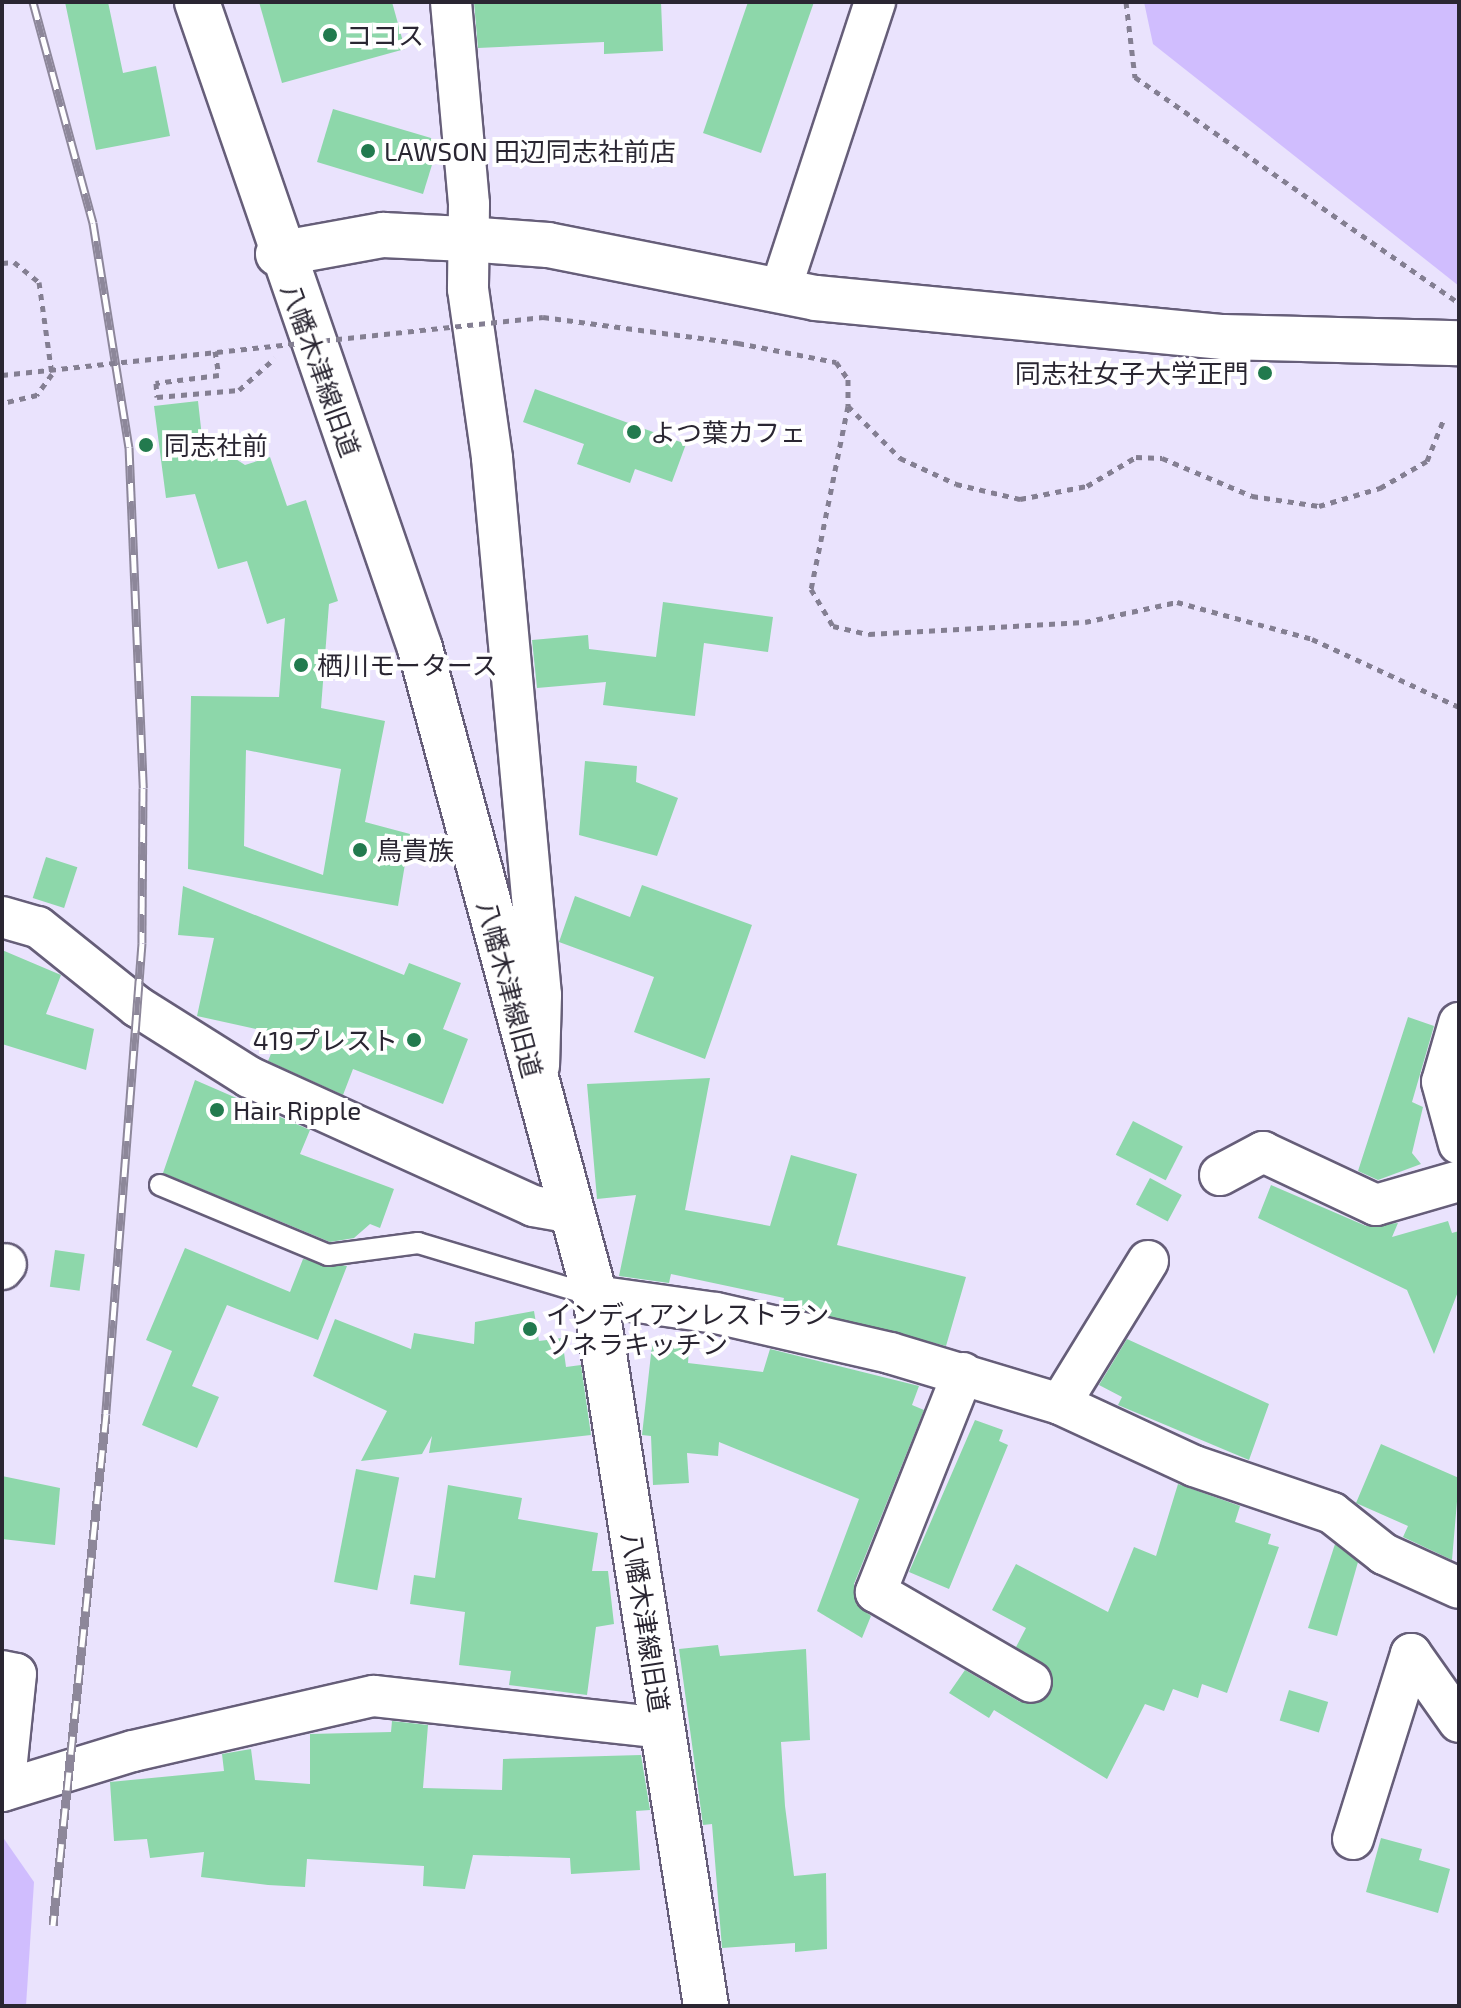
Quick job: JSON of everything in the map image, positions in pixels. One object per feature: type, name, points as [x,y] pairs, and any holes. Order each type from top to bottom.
[{"type":"street","name":"八幡木津線旧道","points":[[197,2],[278,254],[420,648],[568,1212],[595,1296],[706,2006]]},
{"type":"street","points":[[451,2],[466,239],[541,995],[538,1094]]},
{"type":"street","points":[[780,291],[875,2]]},
{"type":"street","points":[[278,254],[383,235],[548,245],[780,291],[1223,337],[1459,343]]},
{"type":"street","points":[[2,917],[38,927],[149,1015],[249,1077],[518,1200],[568,1212]]},
{"type":"street","points":[[1459,1023],[1442,1082],[1459,1144]]},
{"type":"street","points":[[1220,1175],[1263,1152],[1376,1205],[1459,1181]]},
{"type":"street","points":[[1060,1404],[1148,1261]]},
{"type":"street","points":[[595,1296],[716,1313],[963,1373],[1060,1404],[1194,1466],[1332,1513],[1384,1554],[1459,1588]]},
{"type":"street","points":[[963,1373],[876,1592],[1031,1682]]},
{"type":"street","points":[[1353,1839],[1411,1654],[1459,1722]]},
{"type":"street","points":[[2,1671],[16,1674],[3,1790],[133,1751],[374,1696],[662,1728]]},
{"type":"lane","points":[[160,1185],[328,1255],[418,1243],[595,1296]]},
{"type":"path","points":[[1126,2],[1135,77],[1459,303]]},
{"type":"path","points":[[2,263],[14,262],[39,282],[52,374],[37,395],[2,403]]},
{"type":"path","points":[[2,375],[543,317],[738,343],[836,362],[848,379],[848,406],[811,589],[833,626],[869,634],[1085,622],[1177,602],[1312,639],[1459,707]]},
{"type":"path","points":[[215,351],[219,375],[156,383],[157,397],[239,390],[275,358]]},
{"type":"path","points":[[848,406],[900,458],[956,484],[1020,499],[1087,486],[1136,457],[1162,458],[1252,496],[1319,506],[1380,488],[1427,461],[1443,421]]},
{"type":"shaded area","points":[[1144,2],[1459,2],[1459,286],[1153,44]]},
{"type":"shaded area","points":[[2,1836],[34,1882],[26,2006],[2,2006]]},
{"type":"building","points":[[65,2],[108,2],[123,73],[156,66],[170,136],[96,150]]},
{"type":"building","points":[[259,2],[392,2],[405,49],[282,83]]},
{"type":"building","points":[[474,2],[661,2],[663,51],[604,54],[604,42],[478,48]]},
{"type":"building","points":[[748,2],[814,2],[761,153],[703,133]]},
{"type":"building","points":[[333,109],[431,138],[435,155],[423,194],[317,162]]},
{"type":"building","points":[[535,389],[686,444],[672,482],[635,469],[630,483],[577,464],[584,444],[523,422]]},
{"type":"building","points":[[198,401],[202,437],[245,465],[270,457],[287,506],[306,500],[338,601],[329,604],[321,708],[385,721],[365,822],[410,834],[398,906],[188,869],[191,696],[279,697],[285,618],[267,624],[247,561],[218,569],[195,494],[166,498],[154,406]],"holes":[[[246,750],[341,769],[323,875],[244,846]]]},
{"type":"building","points":[[663,602],[773,617],[768,652],[704,643],[695,716],[603,705],[606,682],[537,688],[532,640],[588,635],[589,649],[656,657]]},
{"type":"building","points":[[585,761],[637,766],[636,782],[678,798],[657,856],[579,835]]},
{"type":"building","points":[[46,857],[77,867],[64,908],[33,898]]},
{"type":"building","points":[[642,885],[752,925],[705,1059],[634,1032],[654,977],[559,942],[575,896],[630,917]]},
{"type":"building","points":[[183,886],[404,975],[409,963],[461,983],[443,1029],[468,1039],[443,1104],[353,1069],[343,1095],[268,1061],[279,1034],[197,1016],[214,938],[178,935]]},
{"type":"building","points":[[2,950],[61,975],[46,1014],[94,1029],[86,1070],[2,1044]]},
{"type":"building","points":[[1408,1017],[1434,1026],[1412,1102],[1423,1107],[1412,1153],[1421,1164],[1378,1180],[1358,1171]]},
{"type":"building","points":[[710,1078],[685,1210],[770,1226],[791,1155],[857,1174],[837,1245],[966,1277],[946,1346],[782,1305],[784,1298],[671,1274],[669,1283],[619,1276],[636,1195],[597,1199],[587,1084]]},
{"type":"building","points":[[195,1080],[310,1130],[300,1154],[394,1189],[380,1228],[370,1224],[354,1238],[330,1242],[163,1173]]},
{"type":"building","points":[[1133,1121],[1183,1146],[1166,1180],[1116,1155]]},
{"type":"building","points":[[1150,1178],[1182,1195],[1168,1221],[1136,1204]]},
{"type":"building","points":[[1271,1185],[1366,1226],[1398,1223],[1392,1237],[1448,1221],[1452,1233],[1459,1231],[1459,1289],[1434,1354],[1407,1290],[1258,1218]]},
{"type":"building","points":[[185,1248],[290,1292],[303,1259],[347,1266],[318,1340],[227,1305],[192,1386],[219,1397],[197,1448],[142,1425],[172,1351],[146,1340]]},
{"type":"building","points":[[55,1250],[85,1254],[80,1291],[50,1287]]},
{"type":"building","points":[[534,1311],[539,1341],[562,1338],[566,1367],[581,1365],[591,1435],[429,1453],[432,1436],[422,1454],[361,1461],[387,1411],[313,1376],[335,1319],[411,1349],[414,1333],[474,1344],[475,1322]]},
{"type":"building","points":[[1127,1339],[1269,1404],[1249,1460],[1118,1405],[1122,1397],[1099,1385]]},
{"type":"building","points":[[652,1345],[689,1349],[688,1363],[763,1372],[770,1349],[919,1386],[912,1405],[924,1410],[854,1584],[856,1604],[871,1616],[862,1638],[817,1611],[859,1499],[719,1442],[718,1456],[687,1453],[689,1483],[653,1485],[651,1436],[642,1435]]},
{"type":"building","points":[[975,1420],[1003,1430],[999,1441],[1008,1445],[949,1589],[909,1572]]},
{"type":"building","points":[[1381,1444],[1459,1478],[1452,1560],[1403,1537],[1408,1526],[1356,1503]]},
{"type":"building","points":[[356,1469],[399,1477],[377,1590],[334,1582]]},
{"type":"building","points":[[2,1476],[60,1488],[55,1545],[2,1539]]},
{"type":"building","points":[[1178,1484],[1240,1506],[1235,1522],[1271,1534],[1268,1544],[1279,1547],[1227,1693],[1202,1684],[1198,1698],[1173,1689],[1164,1711],[1145,1704],[1107,1779],[994,1710],[989,1718],[949,1693],[965,1670],[1020,1702],[1043,1701],[1051,1671],[1016,1647],[1026,1628],[992,1610],[1016,1564],[1108,1612],[1134,1547],[1156,1556]]},
{"type":"building","points":[[448,1485],[522,1498],[518,1519],[598,1533],[592,1571],[608,1571],[614,1624],[596,1627],[587,1695],[509,1685],[511,1671],[459,1665],[465,1612],[410,1604],[414,1575],[435,1578]]},
{"type":"building","points":[[1335,1544],[1358,1562],[1337,1636],[1308,1628]]},
{"type":"building","points":[[718,1645],[720,1656],[806,1649],[810,1740],[781,1742],[785,1806],[794,1876],[826,1873],[827,1949],[795,1952],[795,1943],[722,1948],[712,1824],[703,1825],[679,1649]]},
{"type":"building","points":[[1289,1690],[1328,1702],[1319,1733],[1280,1721]]},
{"type":"building","points":[[392,1721],[428,1725],[423,1788],[502,1790],[503,1759],[641,1755],[650,1810],[636,1811],[640,1870],[571,1874],[570,1858],[473,1855],[465,1889],[423,1886],[424,1866],[307,1859],[305,1887],[268,1885],[201,1877],[204,1852],[150,1858],[147,1839],[114,1841],[110,1782],[224,1771],[222,1754],[251,1749],[255,1780],[310,1784],[310,1734],[391,1732]]},
{"type":"building","points":[[1381,1838],[1422,1849],[1419,1860],[1450,1869],[1438,1913],[1366,1892]]},
{"type":"railway","points":[[33,2],[93,223],[129,447],[143,788],[142,943],[106,1414],[53,1925]]},
{"type":"place","name":"ココス","points":[[330,35]]},
{"type":"place","name":"LAWSON 田辺同志社前店","points":[[368,151]]},
{"type":"place","name":"同志社女子大学正門","points":[[1265,373]]},
{"type":"place","name":"よつ葉カフェ","points":[[634,432]]},
{"type":"place","name":"同志社前","points":[[146,445]]},
{"type":"place","name":"栖川モータース","points":[[301,665]]},
{"type":"place","name":"鳥貴族","points":[[360,850]]},
{"type":"place","name":"419プレスト","points":[[414,1040]]},
{"type":"place","name":"Hair Ripple","points":[[217,1110]]},
{"type":"place","name":"インディアンレストラン ソネラキッチン","points":[[530,1329]]}]
